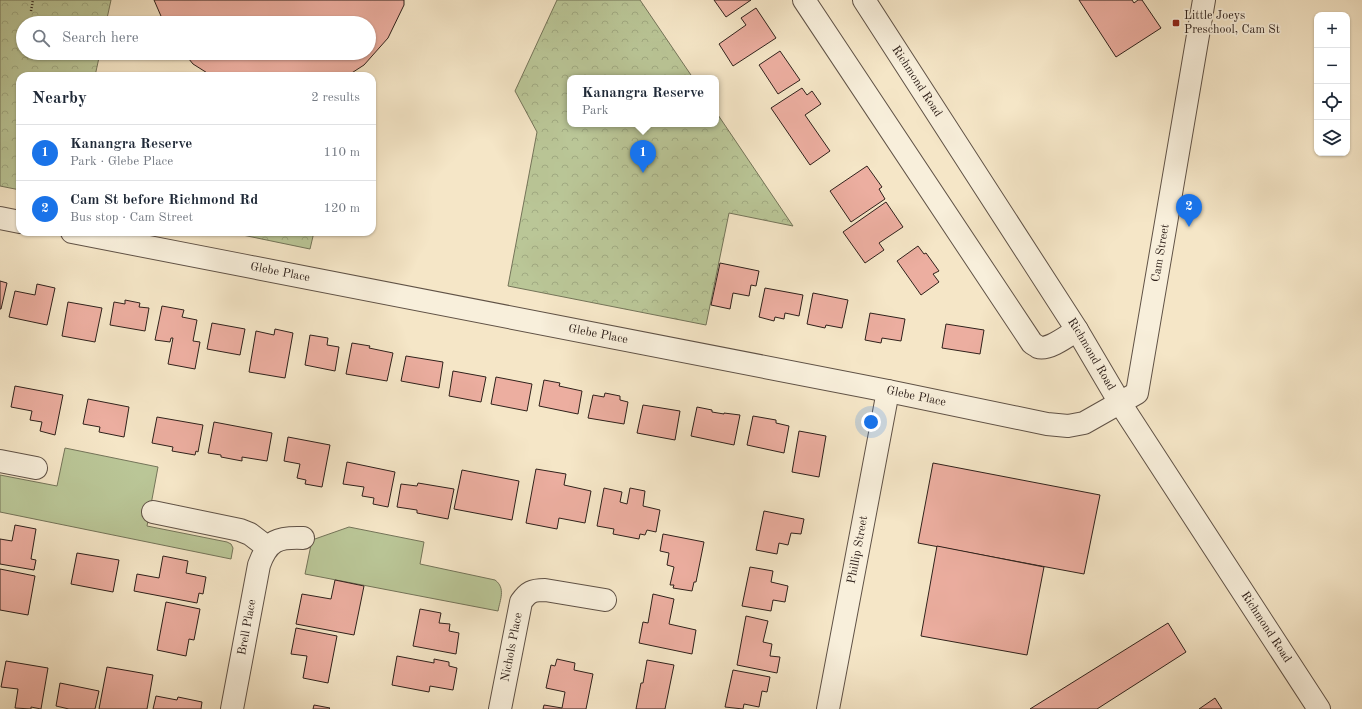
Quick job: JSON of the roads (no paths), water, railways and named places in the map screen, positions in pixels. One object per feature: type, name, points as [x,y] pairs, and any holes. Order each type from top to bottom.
[{"type":"street","points":[[804,0],[1032,343],[1037,347],[1044,348],[1078,330]]},
{"type":"street","name":"Richmond Road","points":[[864,0],[1078,330],[1120,403],[1318,709]]},
{"type":"street","name":"Cam Street","points":[[1120,403],[1137,393],[1204,0]]},
{"type":"street","points":[[0,218],[16,221]]},
{"type":"street","name":"Glebe Place","points":[[92,236],[1055,426],[1068,426],[1084,423],[1120,403]]},
{"type":"street","name":"Phillip Street","points":[[828,709],[888,392]]},
{"type":"street","points":[[0,461],[36,468]]},
{"type":"street","points":[[153,512],[240,530],[250,534],[267,547],[287,538],[303,538]]},
{"type":"street","name":"Brell Place","points":[[232,709],[259,565],[263,553],[267,547]]},
{"type":"street","name":"Nichols Place","points":[[500,709],[521,602],[527,594],[536,590],[545,590],[604,600]]},
{"type":"place","name":"Little Joeys Preschool, Cam St","points":[[1176,23]]},
{"type":"place","name":"Kanangra Reserve","points":[[643,173]]},
{"type":"place","name":"Cam St before Richmond Rd","points":[[1189,227]]}]
